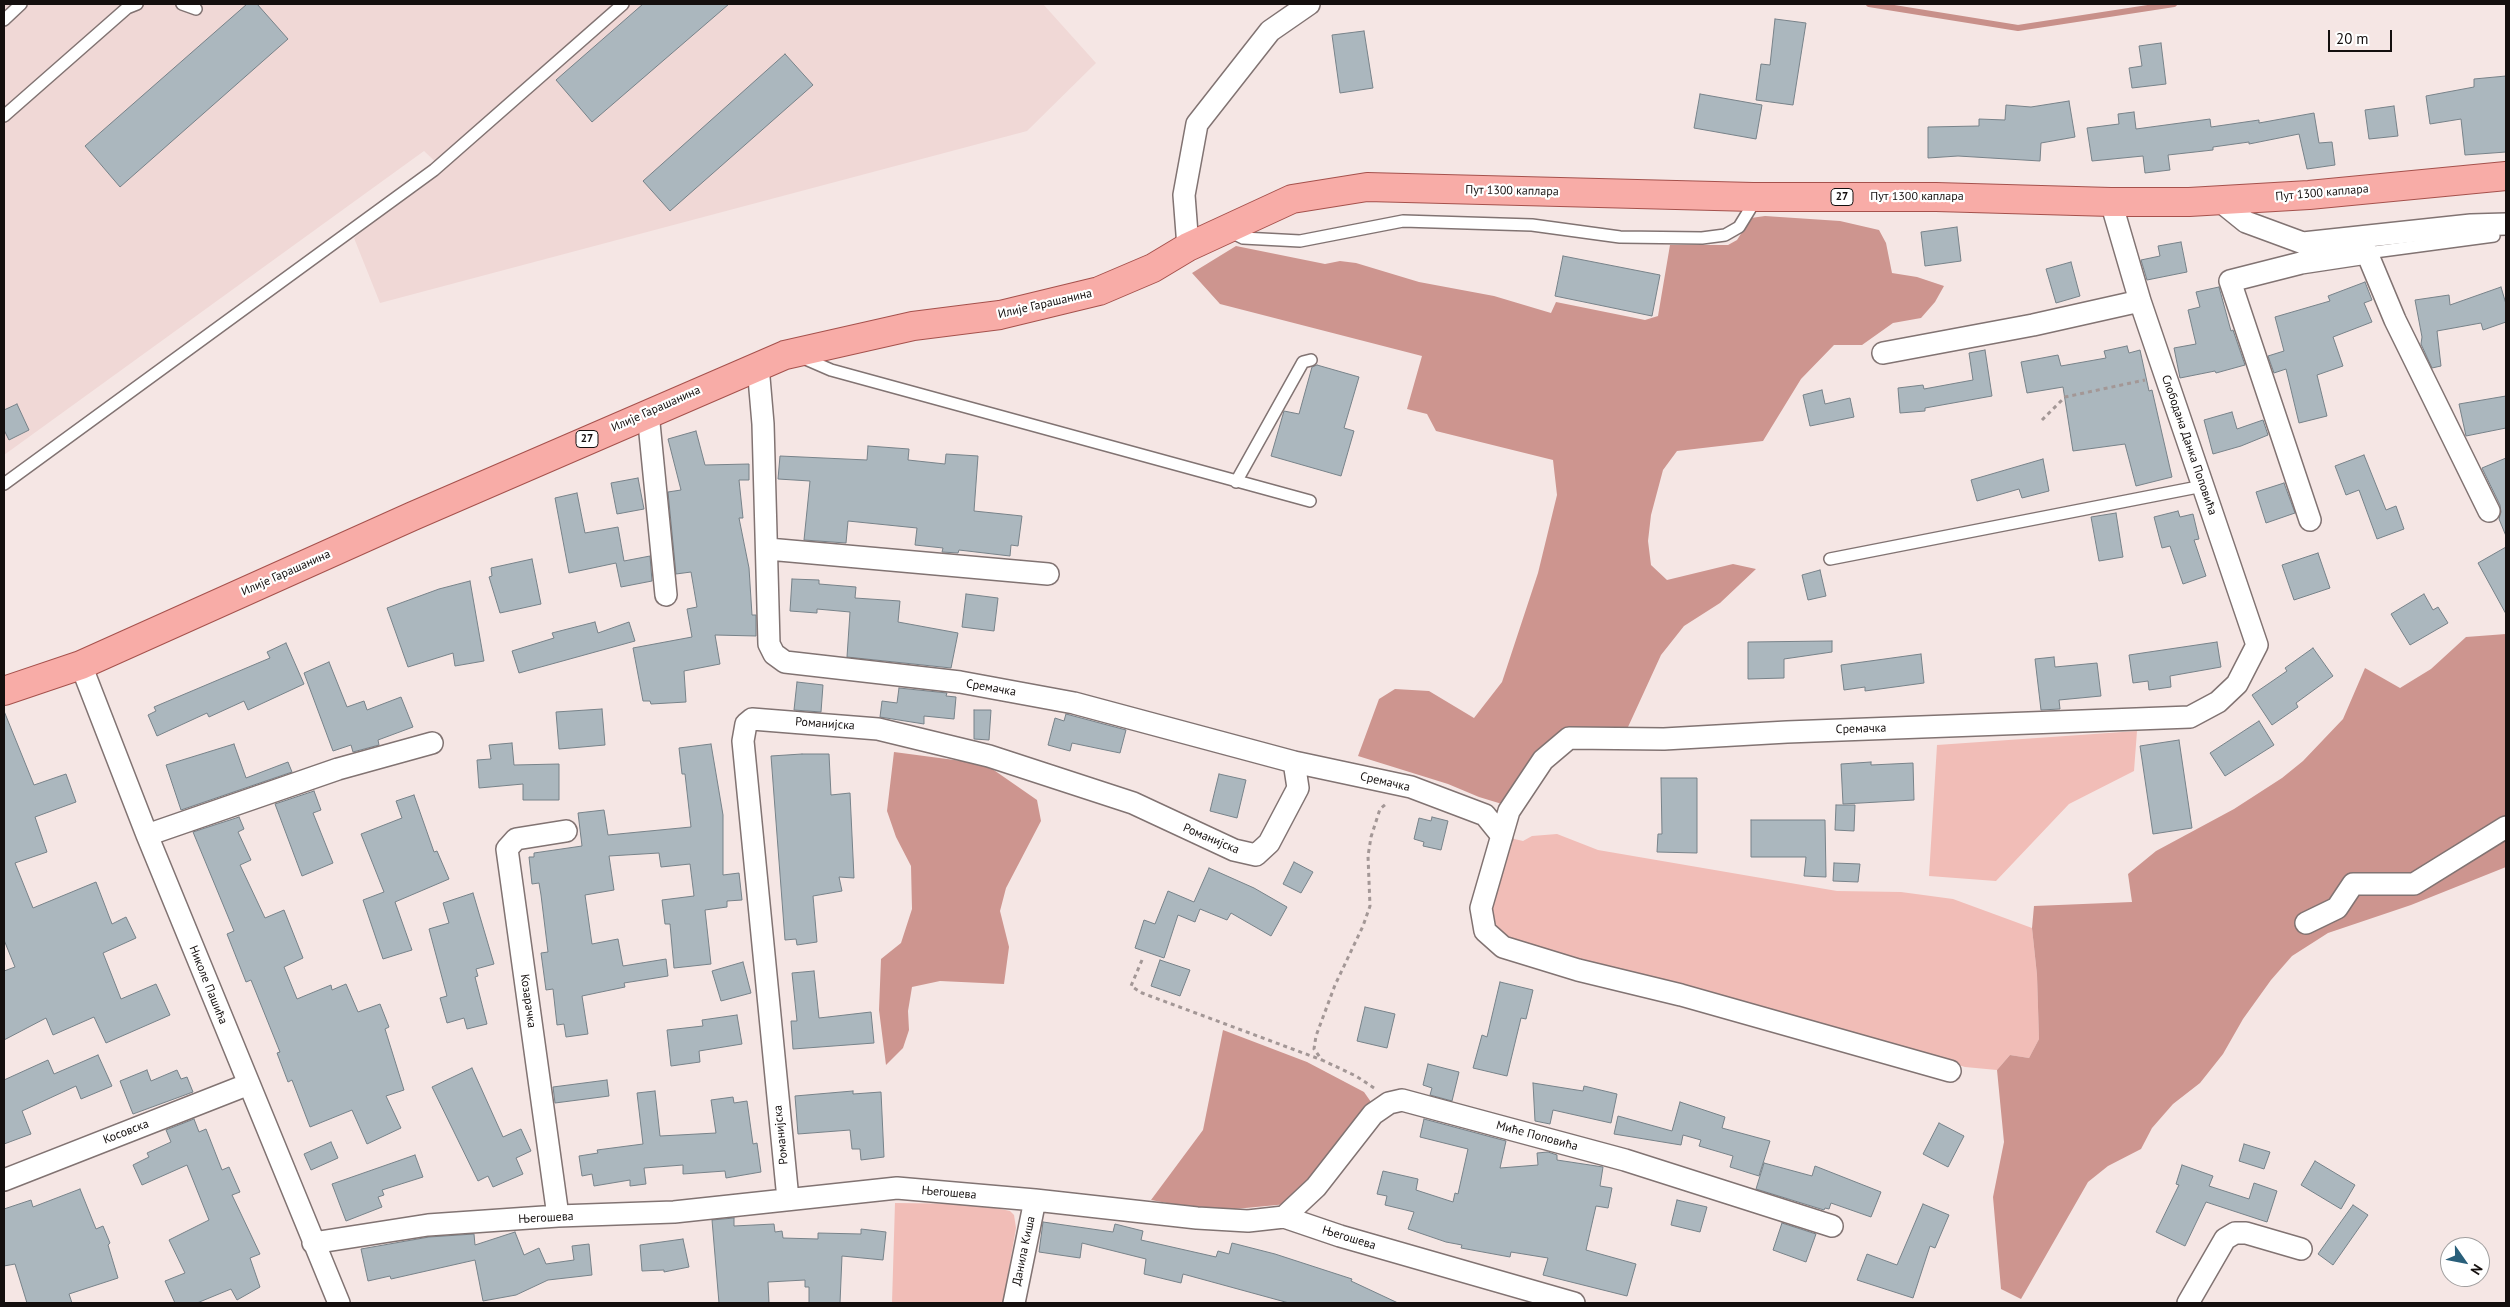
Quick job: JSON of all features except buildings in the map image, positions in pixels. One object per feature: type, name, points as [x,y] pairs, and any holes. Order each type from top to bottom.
[{"type":"main road","name":"Пут 1300 каплара","points":[[1188,247],[1292,199],[1367,187],[1753,197],[1945,197],[2111,202],[2220,201],[2506,176]]},
{"type":"main road","name":"Илије Гарашанина","points":[[4,691],[81,665],[413,516],[785,354],[792,354],[912,326],[1000,315],[1099,291],[1153,268],[1188,247]]},
{"type":"street","points":[[1188,247],[1184,195],[1197,124],[1270,31],[1310,4]]},
{"type":"street","points":[[2220,201],[2246,222],[2302,253],[2367,253],[2396,320],[2489,510]]},
{"type":"street","name":"Слободана Данка Поповића","points":[[2111,202],[2140,301],[2257,645],[2237,684]]},
{"type":"street","points":[[2310,520],[2230,280],[2302,253],[2471,224],[2500,230]]},
{"type":"street","points":[[1883,353],[2033,325],[2140,301]]},
{"type":"street","name":"Сремачка","points":[[758,366],[763,424],[768,549],[769,644],[774,654],[785,662],[794,665],[960,682],[1074,703],[1294,762],[1411,787],[1486,814],[1509,811]]},
{"type":"street","points":[[648,413],[666,596]]},
{"type":"street","points":[[768,549],[1048,574]]},
{"type":"street","name":"Николе Пашића","points":[[81,665],[146,835],[249,1084],[312,1243],[339,1303]]},
{"type":"street","name":"Сремачка","points":[[1502,836],[1509,811],[1543,760],[1569,738],[1664,739],[1788,732],[2190,717],[2218,702],[2237,684]]},
{"type":"street","name":"Романијска","points":[[788,1199],[743,741],[746,724],[752,719],[878,729],[988,756],[1133,803],[1234,850],[1256,855],[1269,843],[1298,788],[1294,762]]},
{"type":"street","points":[[146,835],[338,769],[432,743]]},
{"type":"street","points":[[1486,814],[1502,836],[1481,908],[1485,931],[1503,947],[1578,970],[1681,995],[1950,1070]]},
{"type":"street","points":[[2306,923],[2337,908],[2353,884],[2414,884],[2506,827]]},
{"type":"street","name":"Козарачка","points":[[558,1216],[507,849],[516,839],[566,832]]},
{"type":"street","name":"Косовска","points":[[4,1180],[249,1084]]},
{"type":"street","name":"Миће Поповића","points":[[1389,1103],[1402,1100],[1625,1160],[1832,1226]]},
{"type":"street","points":[[1284,1217],[1316,1188],[1373,1114],[1389,1103]]},
{"type":"street","name":"Његошева","points":[[312,1243],[428,1226],[558,1216],[674,1212],[897,1188],[1035,1200],[1197,1218],[1248,1221],[1284,1217],[1340,1236],[1574,1303]]},
{"type":"street","name":"Данила Киша","points":[[1014,1303],[1035,1200]]},
{"type":"street","points":[[2188,1303],[2225,1239],[2235,1233],[2246,1233],[2301,1249]]},
{"type":"lane","points":[[4,20],[21,4]]},
{"type":"lane","points":[[4,116],[127,8],[137,4]]},
{"type":"lane","points":[[182,4],[196,9]]},
{"type":"lane","points":[[4,484],[434,170],[623,4]]},
{"type":"lane","points":[[1225,230],[1243,238],[1300,241],[1402,221],[1532,225],[1620,237],[1702,238],[1726,235],[1739,227],[1750,209],[1753,197]]},
{"type":"lane","points":[[2367,253],[2500,230]]},
{"type":"lane","points":[[792,354],[831,370],[1310,501]]},
{"type":"lane","points":[[1236,482],[1303,362],[1311,360]]},
{"type":"lane","points":[[1830,559],[2203,486]]},
{"type":"path","points":[[2042,420],[2065,397],[2165,376]]},
{"type":"path","points":[[1322,1060],[1314,1049],[1316,1036],[1335,984],[1363,926],[1370,906],[1368,856],[1370,837],[1380,809],[1401,791],[1411,787]]},
{"type":"path","points":[[1142,960],[1131,986],[1142,993],[1322,1060],[1356,1076],[1377,1090],[1389,1103]]},
{"type":"shaded area","points":[[4,4],[1043,4],[1096,63],[1027,131],[380,303],[354,238],[441,167],[424,151],[4,455]]},
{"type":"shaded area","points":[[1765,216],[1840,221],[1879,230],[1886,243],[1892,273],[1917,277],[1944,286],[1935,302],[1921,318],[1893,323],[1862,345],[1834,345],[1801,379],[1763,441],[1677,451],[1663,470],[1651,515],[1648,541],[1651,565],[1667,580],[1733,564],[1756,569],[1720,603],[1684,626],[1661,655],[1628,727],[1617,731],[1586,728],[1502,804],[1448,784],[1358,756],[1379,699],[1395,689],[1429,691],[1474,718],[1502,682],[1538,573],[1557,495],[1553,460],[1436,431],[1427,414],[1407,409],[1422,356],[1220,304],[1192,273],[1236,246],[1325,264],[1340,261],[1356,263],[1419,282],[1494,296],[1551,313],[1556,302],[1645,320],[1658,316],[1670,245],[1728,245],[1737,240],[1751,218]]},
{"type":"shaded area","points":[[2506,634],[2506,867],[2411,905],[2328,933],[2292,956],[2271,980],[2243,1019],[2223,1054],[2200,1083],[2173,1104],[2152,1128],[2141,1149],[2108,1166],[2088,1182],[2021,1299],[2001,1289],[1993,1197],[2004,1142],[1997,1070],[2010,1055],[2029,1058],[2039,1039],[2037,975],[2032,928],[2034,906],[2132,902],[2128,874],[2156,851],[2234,809],[2282,778],[2303,761],[2343,719],[2365,668],[2400,688],[2431,669],[2466,637]]},
{"type":"shaded area","points":[[2137,731],[2134,771],[2069,804],[1996,881],[1929,876],[1937,745]]},
{"type":"shaded area","points":[[894,752],[988,766],[1037,800],[1041,821],[1006,888],[1000,911],[1009,947],[1004,984],[940,981],[912,987],[908,1011],[909,1030],[903,1048],[886,1065],[879,1010],[881,959],[901,943],[912,909],[911,866],[896,837],[887,811]]},
{"type":"shaded area","points":[[1557,834],[1598,850],[1837,891],[1901,892],[1953,899],[2032,928],[2037,975],[2039,1039],[2029,1058],[2010,1055],[1997,1070],[1965,1067],[1912,1051],[1515,947],[1493,925],[1491,894],[1510,838],[1523,841],[1532,836]]},
{"type":"shaded area","points":[[1223,1030],[1307,1062],[1364,1092],[1371,1102],[1354,1129],[1287,1204],[1235,1209],[1188,1207],[1151,1200],[1203,1130]]},
{"type":"shaded area","points":[[895,1203],[976,1204],[1010,1211],[1014,1215],[1016,1228],[1003,1303],[892,1303]]},
{"type":"waterway","points":[[1869,4],[2018,28],[2174,4]]}]
